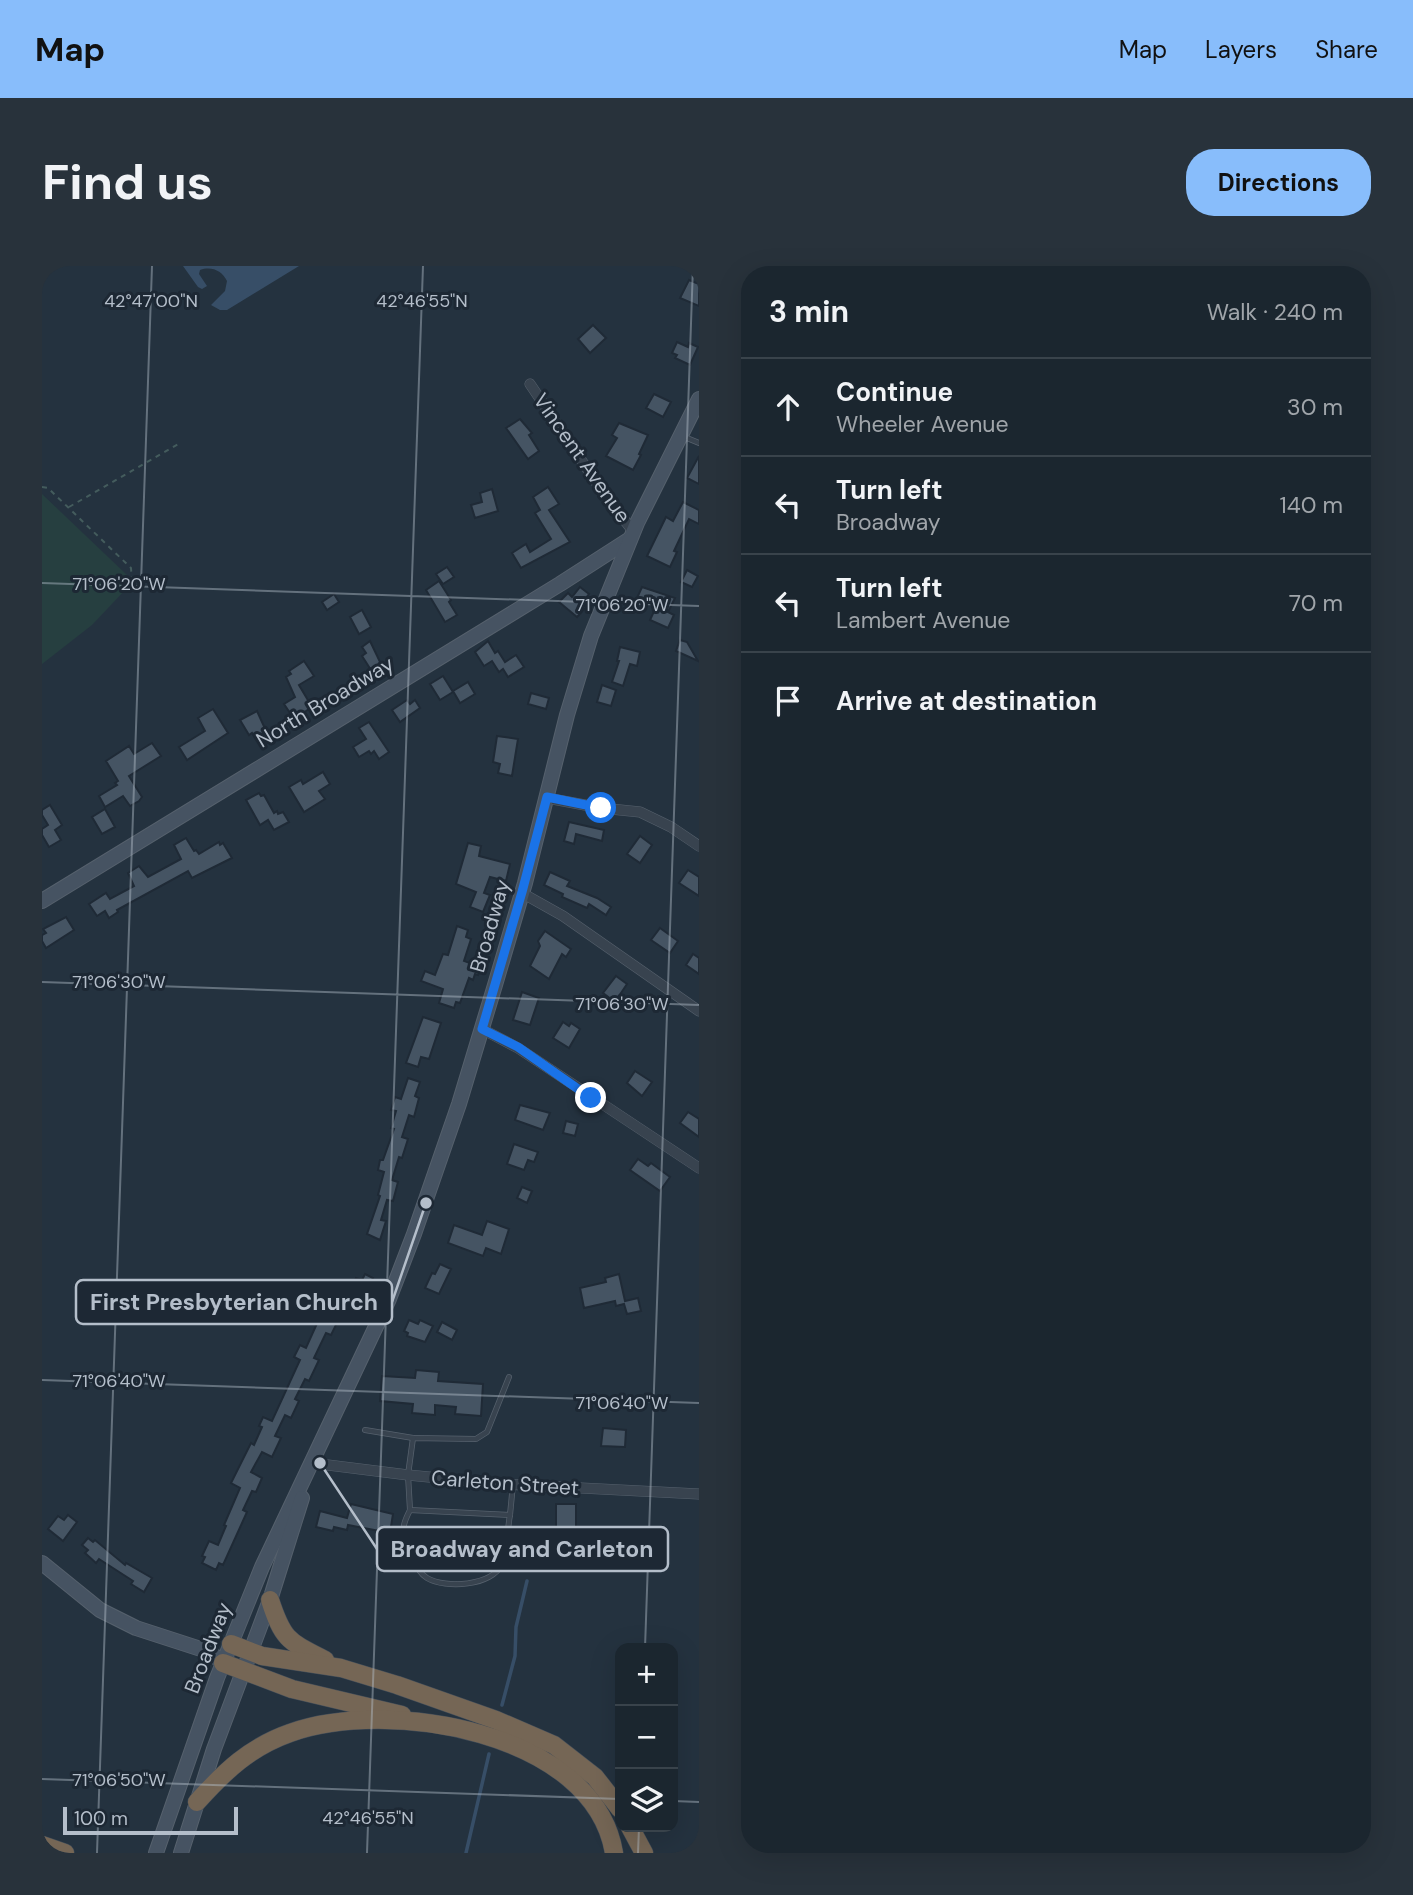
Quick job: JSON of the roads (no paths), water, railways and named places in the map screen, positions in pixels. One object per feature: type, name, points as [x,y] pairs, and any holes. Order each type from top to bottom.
[{"type":"highway","points":[[270,1600],[279,1626],[288,1640],[341,1668]]},
{"type":"highway","points":[[231,1644],[250,1652],[341,1668],[440,1699],[554,1745],[595,1777],[615,1803]]},
{"type":"highway","points":[[216,1657],[292,1689],[495,1738],[545,1760],[572,1780],[595,1805],[604,1819],[614,1853]]},
{"type":"highway","points":[[197,1802],[222,1775],[253,1749],[291,1732],[341,1721],[415,1720]]},
{"type":"highway","points":[[633,1832],[644,1853]]},
{"type":"highway","points":[[42,1845],[65,1853]]},
{"type":"main road","name":"Broadway","points":[[156,1853],[216,1657],[231,1644],[262,1567],[389,1299],[409,1247],[436,1173],[482,1029],[591,636],[632,535],[699,399]]},
{"type":"main road","name":"North Broadway","points":[[42,901],[632,535]]},
{"type":"main road","name":"Broadway","points":[[181,1853],[292,1535],[312,1463]]},
{"type":"main road","points":[[42,1563],[100,1610],[136,1628],[216,1657]]},
{"type":"street","name":"Vincent Avenue","points":[[530,383],[632,535]]},
{"type":"street","points":[[547,797],[601,808],[640,812],[671,827],[699,846]]},
{"type":"street","points":[[522,892],[563,916],[699,1011]]},
{"type":"street","points":[[482,1029],[518,1047],[699,1168]]},
{"type":"street","name":"Carleton Street","points":[[312,1463],[513,1484],[699,1494]]},
{"type":"lane","points":[[681,436],[699,443]]},
{"type":"lane","points":[[365,1430],[413,1438],[476,1439],[487,1432],[509,1377]]},
{"type":"lane","points":[[413,1438],[408,1475],[410,1510],[404,1527],[411,1558],[426,1578],[448,1584],[469,1584],[489,1576],[501,1565],[513,1484]]},
{"type":"lane","points":[[410,1510],[510,1515]]},
{"type":"water","points":[[183,266],[299,266],[227,310],[220,310],[211,305],[225,291],[225,277],[212,269],[200,270],[199,274],[207,286],[202,289]]},
{"type":"waterway","points":[[502,1705],[515,1656],[516,1627],[527,1581]]},
{"type":"waterway","points":[[466,1853],[489,1754]]},
{"type":"place","name":"First Presbyterian Church","points":[[426,1203]]},
{"type":"place","name":"Broadway and Carleton","points":[[320,1463]]}]
